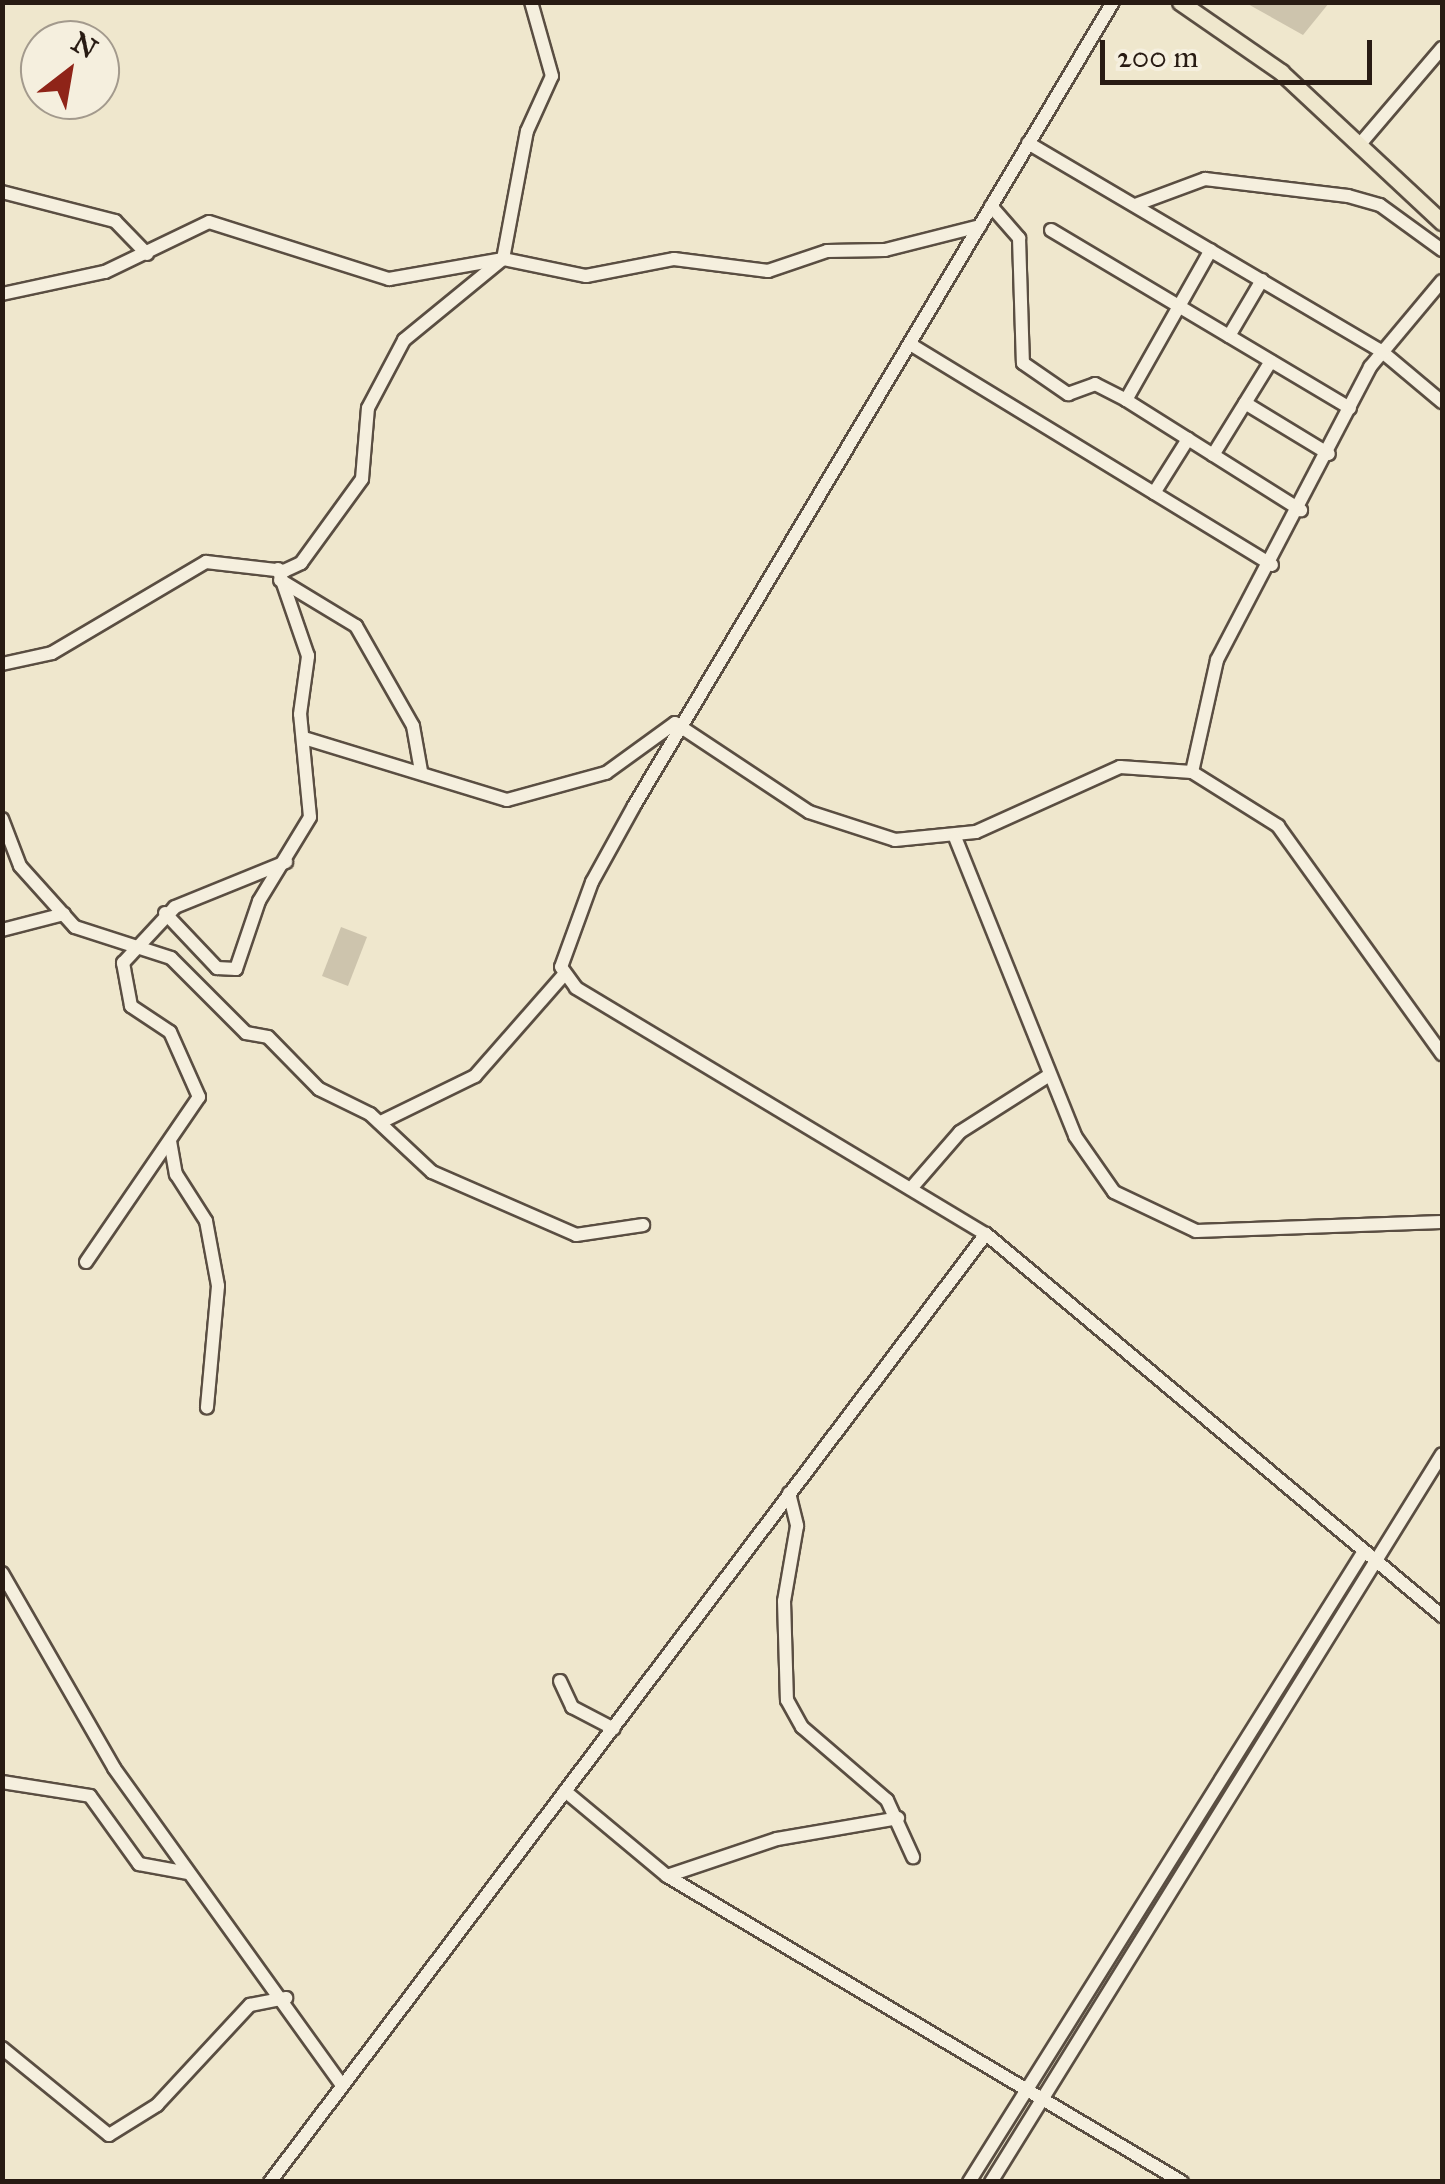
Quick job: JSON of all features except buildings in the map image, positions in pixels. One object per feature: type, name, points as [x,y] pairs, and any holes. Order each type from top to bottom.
[{"type":"main road","points":[[1180,2],[1361,143],[1442,222]]},
{"type":"street","points":[[279,575],[300,564],[332,511],[358,488],[368,408],[404,340],[503,259],[523,189],[525,141],[552,76],[531,2]]},
{"type":"street","points":[[381,1122],[475,1076],[564,976],[592,882],[1113,2]]},
{"type":"street","points":[[1361,143],[1442,48]]},
{"type":"street","points":[[1028,143],[1380,350],[1442,402]]},
{"type":"street","points":[[1135,205],[1204,179],[1348,196],[1380,205],[1442,250]]},
{"type":"street","points":[[2,192],[115,221],[147,254]]},
{"type":"street","points":[[991,206],[1018,238],[1023,364],[1068,394],[1095,384],[1126,400],[1301,510]]},
{"type":"street","points":[[2,294],[147,254],[216,222],[252,242],[314,249],[389,279],[503,259],[586,276],[674,259],[768,271],[827,251],[885,250],[980,226]]},
{"type":"street","points":[[1051,230],[1350,408]]},
{"type":"street","points":[[1126,400],[1210,250]]},
{"type":"street","points":[[1228,336],[1262,280]]},
{"type":"street","points":[[1192,772],[1212,673],[1301,510],[1380,350],[1442,281]]},
{"type":"street","points":[[910,344],[1272,565]]},
{"type":"street","points":[[1213,455],[1271,361]]},
{"type":"street","points":[[1245,404],[1329,454]]},
{"type":"street","points":[[1154,493],[1188,439]]},
{"type":"street","points":[[2,664],[52,653],[206,562],[279,575],[356,626],[413,726],[421,771]]},
{"type":"street","points":[[165,913],[202,957],[230,972],[310,818],[304,738],[308,656],[279,575]]},
{"type":"street","points":[[304,738],[524,798],[606,773],[664,729],[682,729],[836,826],[895,840],[955,836],[1085,776],[1138,766],[1192,772],[1278,826],[1442,1054]]},
{"type":"street","points":[[2,819],[20,866],[64,914],[93,937],[137,945],[172,958],[246,1033],[265,1035],[319,1088],[381,1122],[432,1172],[513,1214],[578,1235],[644,1226]]},
{"type":"street","points":[[955,836],[1048,1076],[1090,1163],[1114,1192],[1167,1223],[1227,1232],[1442,1222]]},
{"type":"street","points":[[86,1262],[170,1141],[200,1090],[170,1032],[131,1006],[124,963],[165,913],[247,871],[286,862]]},
{"type":"street","points":[[2,930],[64,914]]},
{"type":"street","points":[[564,976],[914,1185],[986,1234],[1366,1560],[1442,1616]]},
{"type":"street","points":[[914,1185],[968,1125],[1048,1076]]},
{"type":"street","points":[[170,1141],[176,1174],[206,1221],[218,1286],[207,1408]]},
{"type":"street","points":[[270,2182],[340,2082],[614,1728],[986,1234]]},
{"type":"street","points":[[970,2182],[1366,1560],[1440,1462]]},
{"type":"street","points":[[790,1493],[797,1526],[784,1601],[787,1700],[802,1727],[868,1779],[898,1818],[913,1857]]},
{"type":"street","points":[[991,2182],[1366,1560]]},
{"type":"street","points":[[2,1574],[114,1768],[188,1874],[286,1998],[340,2082]]},
{"type":"street","points":[[560,1680],[572,1707],[614,1728]]},
{"type":"street","points":[[2,1782],[90,1796],[139,1864],[188,1874]]},
{"type":"street","points":[[565,1791],[668,1876],[1182,2182]]},
{"type":"street","points":[[668,1876],[777,1840],[898,1818]]},
{"type":"street","points":[[2,2048],[109,2135],[157,2105],[250,2006],[286,1998]]},
{"type":"shaded area","points":[[1246,3],[1329,3],[1303,35]]},
{"type":"shaded area","points":[[341,927],[367,937],[348,986],[322,976]]}]
